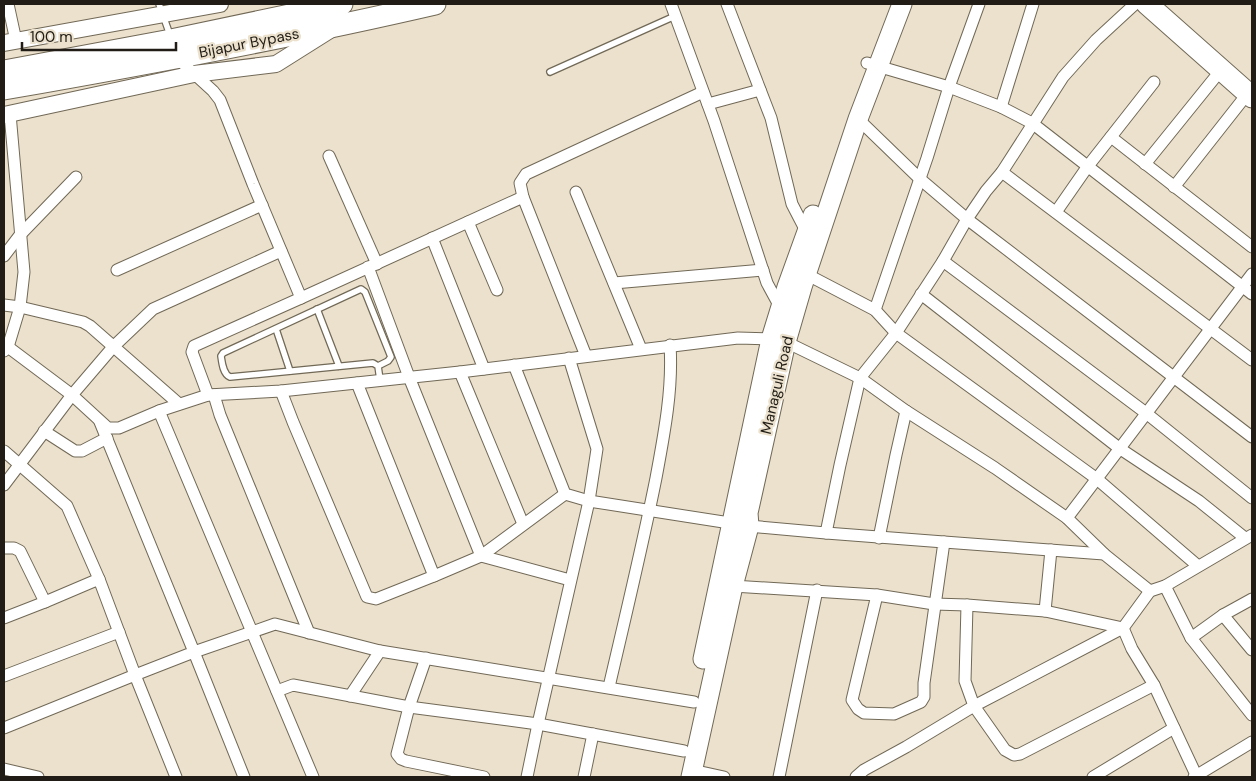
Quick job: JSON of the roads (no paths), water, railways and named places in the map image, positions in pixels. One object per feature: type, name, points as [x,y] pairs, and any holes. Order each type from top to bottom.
[{"type":"highway","name":"Bijapur Bypass","points":[[4,71],[336,26],[435,4]]},
{"type":"highway","points":[[1147,4],[1250,95]]},
{"type":"highway","name":"Bijapur Bypass","points":[[4,89],[174,49],[333,6]]},
{"type":"main road","name":"Managuli Road","points":[[778,340],[806,274],[858,119],[888,4]]},
{"type":"main road","name":"Managuli Road","points":[[687,775],[684,751],[694,702],[741,524],[778,340],[780,307],[850,106],[873,65],[902,4]]},
{"type":"main road","name":"Managuli Road","points":[[687,775],[733,586],[741,524]]},
{"type":"street","points":[[8,4],[10,42],[161,9],[220,4]]},
{"type":"street","points":[[291,4],[333,6]]},
{"type":"street","points":[[671,4],[714,121],[767,283],[780,307]]},
{"type":"street","points":[[727,4],[771,118],[792,204],[806,233]]},
{"type":"street","points":[[875,310],[920,180],[949,87],[979,4]]},
{"type":"street","points":[[1001,107],[1034,4]]},
{"type":"street","points":[[826,534],[860,378],[896,333],[943,261],[967,219],[1002,172],[1063,77],[1096,40],[1135,4]]},
{"type":"street","points":[[336,26],[276,64],[194,74],[7,115],[24,272],[20,307],[6,349],[72,395],[108,428],[118,428],[159,411],[211,395],[282,391],[460,372],[738,338],[778,340],[860,378],[906,412],[995,468],[1067,518],[1104,554],[1150,591]]},
{"type":"street","points":[[174,49],[194,74],[220,100],[301,298]]},
{"type":"street","points":[[873,65],[949,87],[1001,107],[1032,123],[1248,290]]},
{"type":"street","points":[[1145,164],[1221,70]]},
{"type":"street","points":[[1056,212],[1088,166],[1154,82]]},
{"type":"street","points":[[708,104],[760,90]]},
{"type":"street","points":[[586,356],[522,197],[520,182],[526,174],[703,92]]},
{"type":"street","points":[[1174,186],[1250,95]]},
{"type":"street","points":[[858,119],[920,180],[967,219],[1252,436]]},
{"type":"street","points":[[1111,137],[1252,247]]},
{"type":"street","points":[[329,156],[373,266],[409,377],[481,556]]},
{"type":"street","points":[[1002,172],[1252,360]]},
{"type":"street","points":[[4,256],[20,235],[76,177]]},
{"type":"street","points":[[576,192],[641,349]]},
{"type":"street","points":[[309,632],[220,415],[192,352],[194,346],[522,197]]},
{"type":"street","points":[[117,270],[262,205]]},
{"type":"street","points":[[468,222],[498,290]]},
{"type":"street","points":[[432,238],[484,369]]},
{"type":"street","points":[[4,485],[72,395],[113,347],[153,309],[281,251]]},
{"type":"street","points":[[943,261],[1146,413],[1252,498]]},
{"type":"street","points":[[614,283],[763,270]]},
{"type":"street","points":[[806,274],[875,310],[896,333],[1097,479],[1198,566]]},
{"type":"street","points":[[1067,518],[1211,330],[1248,290],[1252,274]]},
{"type":"street","points":[[856,777],[864,770],[974,706],[1124,628],[1150,591],[1165,586],[1248,536],[1119,448],[921,294]]},
{"type":"street","points":[[4,305],[83,322],[179,404]]},
{"type":"street","points":[[609,687],[650,510],[664,437],[672,367],[670,345]]},
{"type":"street","points":[[527,777],[589,501],[597,449],[569,358]]},
{"type":"street","points":[[514,365],[565,494]]},
{"type":"street","points":[[460,372],[523,524]]},
{"type":"street","points":[[358,383],[434,576]]},
{"type":"street","points":[[282,391],[367,597],[376,600],[481,556],[565,494]]},
{"type":"street","points":[[159,411],[313,777]]},
{"type":"street","points":[[879,538],[906,412]]},
{"type":"street","points":[[100,420],[244,777]]},
{"type":"street","points":[[44,432],[75,451],[82,451],[106,438]]},
{"type":"street","points":[[4,451],[67,506],[99,579],[176,777]]},
{"type":"street","points":[[565,494],[589,501],[741,524],[826,534],[1104,554]]},
{"type":"street","points":[[877,595],[852,700],[858,709],[864,712],[894,714],[919,704],[923,700],[934,604],[944,542]]},
{"type":"street","points":[[4,548],[14,548],[20,551],[45,602]]},
{"type":"street","points":[[1045,611],[1051,550]]},
{"type":"street","points":[[481,556],[570,580]]},
{"type":"street","points":[[4,618],[99,579]]},
{"type":"street","points":[[733,586],[817,590],[877,595],[934,604],[1045,611],[1124,628]]},
{"type":"street","points":[[1165,586],[1191,638],[1252,715]]},
{"type":"street","points":[[779,777],[817,590]]},
{"type":"street","points":[[1191,638],[1223,615],[1252,599]]},
{"type":"street","points":[[967,605],[965,681],[974,706],[1005,750],[1014,755],[1020,754],[1154,685]]},
{"type":"street","points":[[1223,615],[1252,650]]},
{"type":"street","points":[[4,728],[194,652],[275,624],[380,651],[694,702]]},
{"type":"street","points":[[1124,628],[1132,649],[1154,685],[1196,777],[1252,742]]},
{"type":"street","points":[[4,676],[119,632]]},
{"type":"street","points":[[350,696],[380,651]]},
{"type":"street","points":[[426,658],[409,707],[397,754],[401,759],[484,777]]},
{"type":"street","points":[[277,691],[293,686],[409,707],[538,724],[684,751]]},
{"type":"street","points":[[1094,777],[1174,728]]},
{"type":"street","points":[[584,777],[593,734]]},
{"type":"street","points":[[4,768],[38,777]]},
{"type":"street","points":[[687,775],[724,777]]},
{"type":"lane","points":[[161,9],[174,49]]},
{"type":"lane","points":[[550,72],[675,16]]},
{"type":"lane","points":[[358,290],[364,290],[391,357],[388,361],[378,366],[373,363],[231,377],[226,375],[224,371],[221,357],[222,354],[276,328],[358,290]]},
{"type":"lane","points":[[317,309],[339,366]]},
{"type":"lane","points":[[276,328],[290,371]]},
{"type":"lane","points":[[378,366],[380,380]]}]
